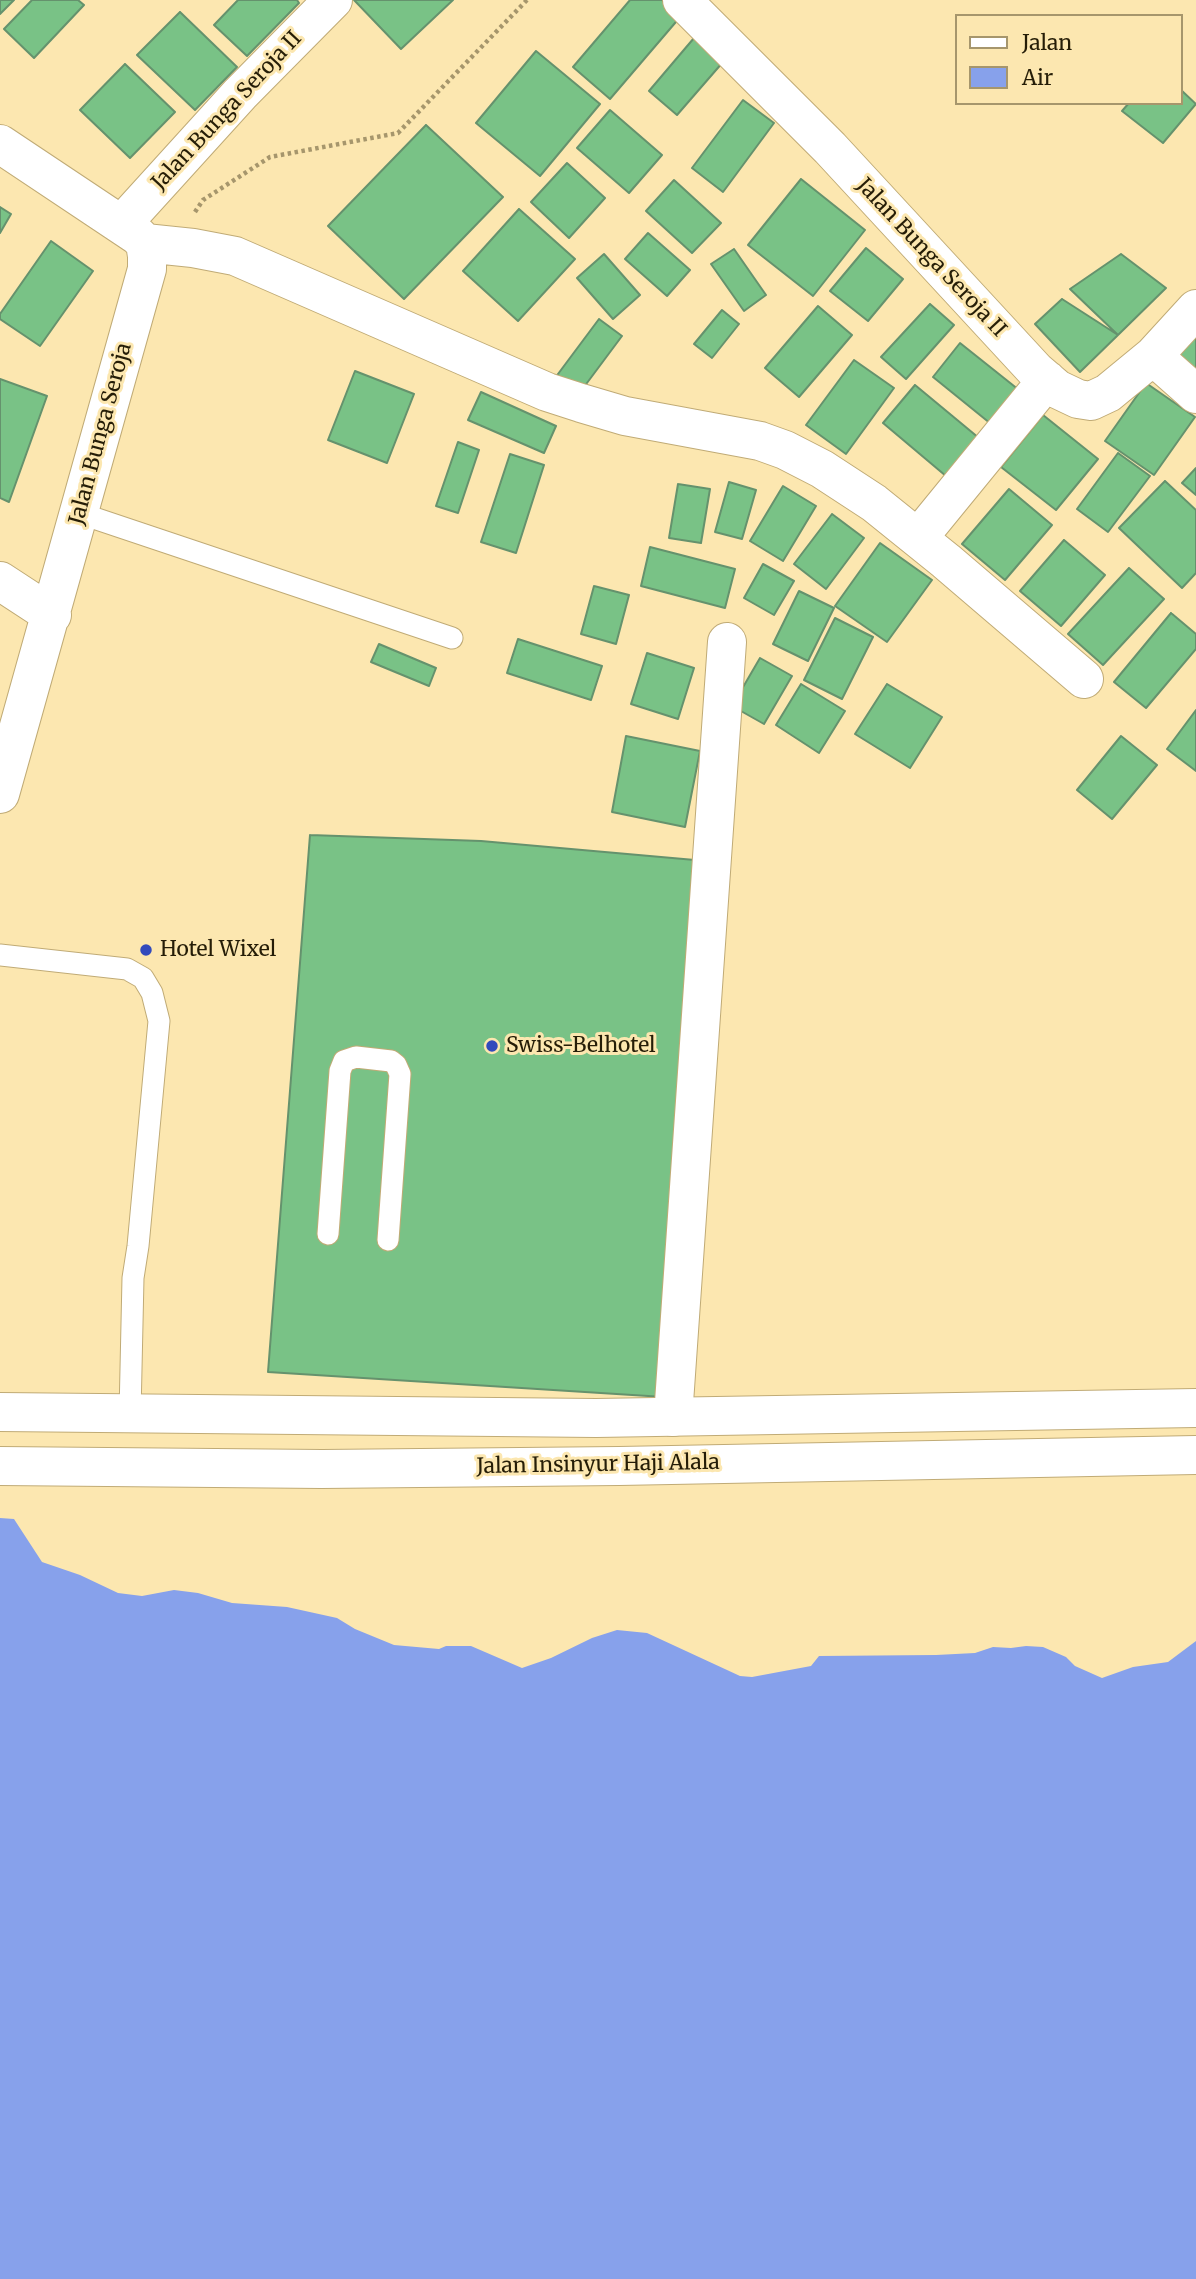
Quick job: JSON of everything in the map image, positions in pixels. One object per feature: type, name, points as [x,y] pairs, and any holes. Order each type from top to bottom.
[{"type":"street","name":"Jalan Bunga Seroja II","points":[[146,238],[240,94],[333,0]]},
{"type":"street","name":"Jalan Bunga Seroja II","points":[[682,0],[830,148],[1036,371],[1068,395],[1091,401],[1108,393],[1153,356],[1196,309]]},
{"type":"street","points":[[0,144],[146,238],[235,256],[547,392],[625,416],[760,441],[785,450],[822,469],[874,503],[1084,679]]},
{"type":"street","name":"Jalan Bunga Seroja","points":[[0,794],[147,269],[146,238]]},
{"type":"street","points":[[1153,356],[1196,394]]},
{"type":"street","points":[[918,538],[1047,380]]},
{"type":"street","points":[[0,581],[52,615]]},
{"type":"street","points":[[673,1417],[727,642]]},
{"type":"street","points":[[0,1412],[596,1418],[1196,1408]]},
{"type":"street","name":"Jalan Insinyur Haji Alala","points":[[0,1466],[322,1469],[1196,1455]]},
{"type":"lane","points":[[79,513],[452,638]]},
{"type":"lane","points":[[0,955],[127,969],[143,978],[152,993],[159,1021],[133,1278],[130,1414]]},
{"type":"lane","points":[[328,1234],[340,1071],[344,1061],[356,1057],[391,1061],[400,1074],[388,1240]]},
{"type":"path","points":[[146,238],[270,157],[398,133],[527,0]]},
{"type":"water","points":[[0,1518],[14,1519],[42,1562],[80,1575],[118,1593],[142,1596],[174,1590],[198,1593],[232,1603],[287,1607],[337,1618],[355,1629],[394,1645],[439,1649],[446,1646],[471,1646],[522,1668],[617,1630],[647,1633],[740,1676],[752,1677],[811,1666],[819,1656],[936,1655],[975,1653],[993,1647],[1026,1646],[1043,1647],[1102,1678],[1133,1667],[1168,1662],[1196,1641],[1196,2279],[0,2279]]},
{"type":"building","points":[[0,0],[14,0],[0,14]]},
{"type":"building","points":[[32,0],[78,0],[84,5],[34,58],[4,29]]},
{"type":"building","points":[[238,0],[297,0],[299,3],[247,56],[214,25]]},
{"type":"building","points":[[354,0],[453,0],[401,49]]},
{"type":"building","points":[[630,0],[662,0],[681,16],[610,99],[573,67]]},
{"type":"building","points":[[180,12],[237,67],[195,110],[137,55]]},
{"type":"building","points":[[694,38],[723,62],[677,115],[649,91]]},
{"type":"building","points":[[536,51],[600,104],[540,176],[476,123]]},
{"type":"building","points":[[125,64],[175,112],[130,158],[80,110]]},
{"type":"building","points":[[1182,91],[1196,104],[1163,143],[1122,111],[1127,105],[1182,105]]},
{"type":"building","points":[[743,100],[774,123],[723,192],[692,168]]},
{"type":"building","points":[[610,110],[662,155],[629,193],[577,148]]},
{"type":"building","points":[[426,125],[503,197],[404,299],[328,226]]},
{"type":"building","points":[[567,163],[605,198],[569,238],[531,202]]},
{"type":"building","points":[[801,179],[865,230],[813,296],[748,245]]},
{"type":"building","points":[[674,180],[721,223],[692,253],[646,211]]},
{"type":"building","points":[[0,207],[11,214],[0,233]]},
{"type":"building","points":[[519,209],[575,259],[518,321],[463,271]]},
{"type":"building","points":[[648,233],[690,270],[667,296],[625,259]]},
{"type":"building","points":[[51,241],[93,271],[40,346],[0,319],[0,314]]},
{"type":"building","points":[[866,248],[903,279],[868,321],[830,291]]},
{"type":"building","points":[[734,249],[766,295],[744,311],[711,264]]},
{"type":"building","points":[[604,254],[640,295],[613,319],[577,278]]},
{"type":"building","points":[[1121,254],[1166,288],[1118,335],[1070,289]]},
{"type":"building","points":[[1062,299],[1118,335],[1080,372],[1035,324]]},
{"type":"building","points":[[930,304],[954,325],[906,379],[881,357]]},
{"type":"building","points":[[818,306],[852,335],[799,397],[765,368]]},
{"type":"building","points":[[722,310],[739,324],[712,358],[694,344]]},
{"type":"building","points":[[599,319],[622,336],[578,395],[555,378]]},
{"type":"building","points":[[1196,328],[1196,379],[1171,355]]},
{"type":"building","points":[[960,343],[1024,394],[996,428],[933,377]]},
{"type":"building","points":[[854,360],[894,388],[846,454],[806,425]]},
{"type":"building","points":[[355,371],[414,394],[387,463],[328,440]]},
{"type":"building","points":[[0,379],[47,396],[9,502],[0,498]]},
{"type":"building","points":[[1146,383],[1195,417],[1154,475],[1105,441]]},
{"type":"building","points":[[915,385],[991,448],[959,487],[883,423]]},
{"type":"building","points":[[481,392],[556,426],[544,453],[468,420]]},
{"type":"building","points":[[1043,415],[1098,459],[1056,510],[1001,467]]},
{"type":"building","points":[[458,442],[479,450],[458,513],[436,506]]},
{"type":"building","points":[[1118,453],[1150,476],[1108,532],[1077,509]]},
{"type":"building","points":[[510,454],[544,465],[516,553],[481,542]]},
{"type":"building","points":[[1196,468],[1196,495],[1182,483]]},
{"type":"building","points":[[1165,481],[1196,510],[1196,573],[1182,588],[1119,528]]},
{"type":"building","points":[[729,482],[756,490],[742,539],[715,532]]},
{"type":"building","points":[[678,484],[710,489],[701,543],[669,538]]},
{"type":"building","points":[[783,486],[816,506],[783,561],[750,541]]},
{"type":"building","points":[[1009,489],[1052,525],[1005,580],[962,544]]},
{"type":"building","points":[[832,514],[864,538],[826,589],[794,564]]},
{"type":"building","points":[[1064,540],[1105,575],[1061,626],[1020,591]]},
{"type":"building","points":[[880,543],[932,580],[887,642],[835,606]]},
{"type":"building","points":[[650,547],[735,569],[725,608],[641,586]]},
{"type":"building","points":[[763,564],[794,581],[774,615],[744,598]]},
{"type":"building","points":[[1129,568],[1164,599],[1103,665],[1068,634]]},
{"type":"building","points":[[594,586],[629,595],[616,644],[581,634]]},
{"type":"building","points":[[799,591],[834,608],[808,661],[773,644]]},
{"type":"building","points":[[1171,613],[1196,634],[1196,649],[1146,708],[1114,682]]},
{"type":"building","points":[[835,618],[873,637],[842,699],[804,680]]},
{"type":"building","points":[[518,639],[602,666],[591,700],[507,673]]},
{"type":"building","points":[[379,644],[436,668],[429,686],[371,662]]},
{"type":"building","points":[[647,653],[694,668],[678,719],[631,704]]},
{"type":"building","points":[[760,658],[792,676],[764,724],[732,706]]},
{"type":"building","points":[[801,684],[845,711],[819,753],[776,725]]},
{"type":"building","points":[[887,684],[942,717],[910,768],[855,734]]},
{"type":"building","points":[[1196,710],[1196,771],[1167,749]]},
{"type":"building","points":[[626,736],[700,751],[685,827],[612,812]]},
{"type":"building","points":[[1121,736],[1157,765],[1112,819],[1077,790]]},
{"type":"building","name":"Swiss-Belhotel","points":[[310,835],[481,841],[706,861],[664,1397],[268,1372]]},
{"type":"place","name":"Hotel Wixel","points":[[146,950]]},
{"type":"place","name":"Swiss-Belhotel","points":[[492,1046]]}]
